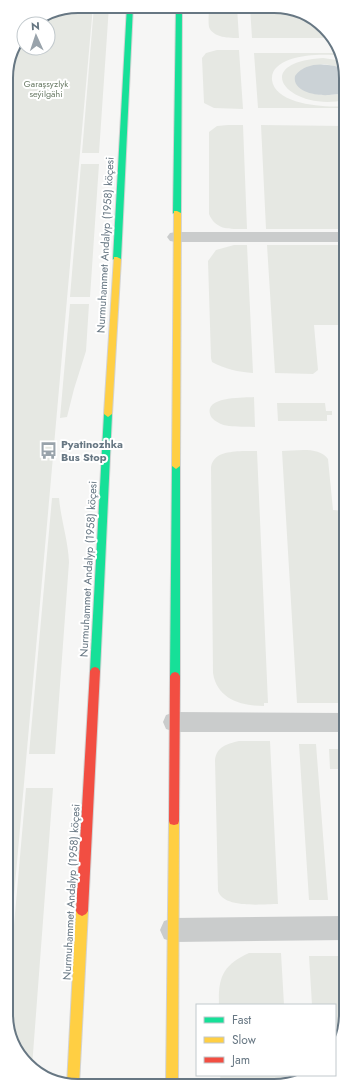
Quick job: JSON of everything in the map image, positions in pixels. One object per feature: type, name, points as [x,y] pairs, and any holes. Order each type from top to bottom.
[{"type":"main road","name":"Nurmuhammet Andalyp (1958) köçesi","points":[[73,1079],[130,13]]},
{"type":"main road","points":[[172,1079],[175,722],[176,237],[179,13]]},
{"type":"street","points":[[176,237],[339,237]]},
{"type":"street","points":[[175,722],[339,723]]},
{"type":"street","points":[[174,930],[339,928]]},
{"type":"green space","name":"Garaşsyzlyk seýilgähi","points":[[92,13],[13,907],[13,74],[17,56],[56,56],[56,17],[65,14]]},
{"type":"green space","points":[[93,13],[109,13],[99,153],[82,153]]},
{"type":"green space","points":[[209,13],[237,13],[239,38],[222,37],[211,31],[209,25]]},
{"type":"green space","points":[[250,13],[274,13],[295,16],[313,26],[325,38],[252,38]]},
{"type":"green space","points":[[217,50],[239,50],[243,109],[214,108],[204,103],[202,58],[206,53]]},
{"type":"green space","points":[[254,53],[334,53],[335,55],[311,55],[288,60],[274,71],[272,80],[275,88],[282,95],[292,100],[315,105],[339,106],[339,108],[258,108]]},
{"type":"green space","points":[[323,58],[337,60],[338,67],[324,64],[302,69],[299,88],[321,95],[339,94],[339,101],[325,102],[308,99],[294,93],[285,85],[282,77],[287,68],[300,62]]},
{"type":"green space","points":[[243,125],[247,229],[225,228],[216,224],[209,214],[209,132],[217,126]]},
{"type":"green space","points":[[261,125],[339,126],[339,229],[266,229]]},
{"type":"green space","points":[[81,164],[99,164],[90,297],[70,297]]},
{"type":"green space","points":[[234,245],[247,245],[253,373],[222,367],[212,362],[211,358],[208,261],[216,250]]},
{"type":"green space","points":[[267,245],[339,245],[339,325],[314,325],[318,370],[313,374],[275,373]]},
{"type":"green space","points":[[70,304],[89,304],[86,351],[67,417],[60,418]]},
{"type":"green space","points":[[254,397],[255,427],[221,424],[213,419],[210,414],[210,408],[213,404],[219,401],[234,398]]},
{"type":"green space","points":[[277,403],[325,403],[326,411],[332,411],[332,415],[327,415],[327,421],[278,421]]},
{"type":"green space","points":[[307,450],[319,452],[328,459],[333,510],[339,510],[339,703],[297,703],[282,451]]},
{"type":"green space","points":[[242,451],[257,451],[268,703],[264,703],[264,706],[255,706],[231,699],[219,689],[215,682],[213,673],[211,467],[215,458],[223,454]]},
{"type":"green space","points":[[52,498],[59,498],[69,562],[55,754],[29,754]]},
{"type":"green space","points":[[239,741],[270,741],[278,904],[254,905],[236,903],[228,901],[222,897],[218,891],[215,760],[216,755],[223,746]]},
{"type":"green space","points":[[299,744],[316,744],[328,900],[309,900]]},
{"type":"green space","points":[[329,749],[339,749],[339,769],[330,769]]},
{"type":"green space","points":[[26,788],[53,788],[32,1060],[20,1043],[14,1027],[13,936]]},
{"type":"green space","points":[[249,953],[281,953],[284,1004],[219,1004],[221,979],[228,967]]},
{"type":"green space","points":[[309,956],[339,956],[339,1018],[336,1034],[336,1004],[312,1004]]},
{"type":"green space","points":[[220,1076],[287,1076],[287,1078],[274,1079],[220,1079]]},
{"type":"shaded area","points":[[321,64],[338,67],[339,94],[312,94],[297,86],[295,76],[299,71],[309,66]]},
{"type":"traffic: fast","points":[[117,259],[130,13]]},
{"type":"traffic: fast","points":[[177,213],[179,13]]},
{"type":"traffic: fast","points":[[95,671],[108,414]]},
{"type":"traffic: fast","points":[[175,676],[176,466]]},
{"type":"traffic: slow","points":[[176,466],[177,213]]},
{"type":"traffic: slow","points":[[108,414],[117,259]]},
{"type":"traffic: slow","points":[[172,1079],[174,821]]},
{"type":"traffic: slow","points":[[73,1079],[82,911]]},
{"type":"traffic: jam","points":[[82,911],[95,671]]},
{"type":"traffic: jam","points":[[174,821],[175,676]]},
{"type":"place","name":"Pyatinozhka Bus Stop","points":[[48,450]]}]
